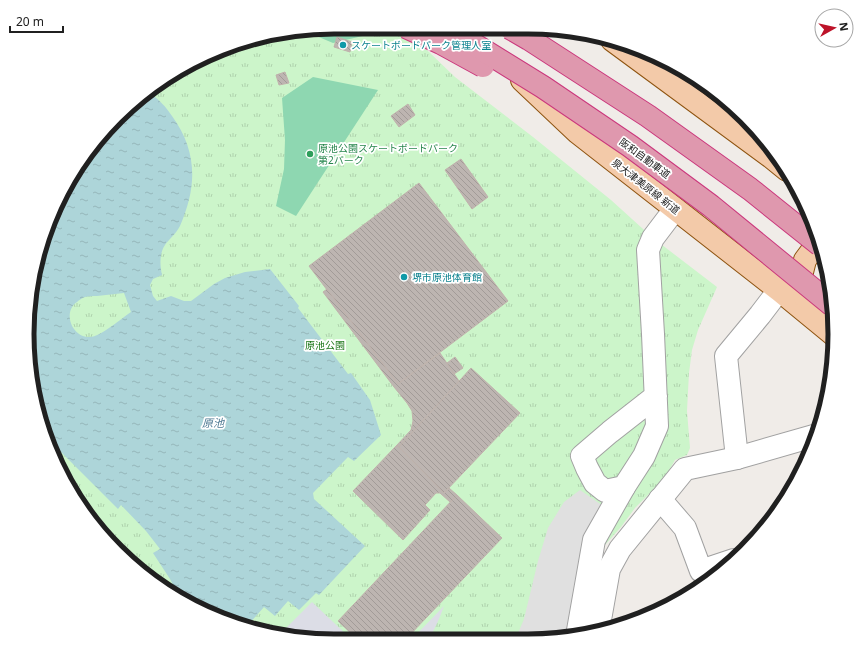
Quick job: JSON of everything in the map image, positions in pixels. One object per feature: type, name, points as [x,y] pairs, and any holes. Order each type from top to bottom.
[{"type":"highway","points":[[421,34],[441,43],[630,146]]},
{"type":"highway","name":"阪和自動車道","points":[[457,34],[543,87],[630,146],[711,206],[826,301]]},
{"type":"highway","points":[[520,34],[648,116],[750,189],[812,239]]},
{"type":"main road","name":"泉大津美原線 新道","points":[[473,34],[577,132],[779,290],[828,330]]},
{"type":"main road","points":[[627,51],[769,156]]},
{"type":"main road","points":[[815,247],[805,260],[801,276],[805,297],[827,319]]},
{"type":"street","points":[[578,629],[594,540],[624,487],[644,456],[657,426],[648,250],[653,238],[675,209]]},
{"type":"street","points":[[737,458],[726,356],[779,290]]},
{"type":"street","points":[[624,487],[605,491],[594,483],[582,456],[656,396]]},
{"type":"street","points":[[599,625],[609,569],[620,549],[685,469],[737,458],[809,437]]},
{"type":"street","points":[[660,499],[685,528],[701,572],[719,565]]},
{"type":"green space","points":[[371,34],[333,43],[314,35]]},
{"type":"green space","name":"原池公園","points":[[410,34],[455,77],[533,137],[611,200],[653,238],[717,287],[698,330],[692,350],[687,411],[690,448],[687,455],[675,460],[667,474],[635,508],[605,545],[598,569],[571,630],[528,634],[334,634],[275,628],[256,624],[219,611],[184,594],[136,560],[108,532],[96,517],[74,484],[65,467],[44,412],[35,354],[34,334],[37,295],[44,256],[50,238],[65,201],[74,184],[108,136],[136,108],[167,85],[201,65],[238,50],[275,40],[314,35]]},
{"type":"green space","name":"原池公園スケートボードパーク 第2パーク","points":[[313,77],[378,90],[296,216],[276,206],[284,169],[285,140],[282,98]]},
{"type":"shaded area","points":[[580,490],[606,508],[569,631],[518,634],[524,619],[538,561],[548,528],[564,502]]},
{"type":"shaded area","points":[[312,602],[346,634],[314,633],[285,629]]},
{"type":"shaded area","points":[[444,606],[432,634],[417,634]]},
{"type":"water","name":"原池","points":[[152,95],[162,103],[181,129],[187,143],[192,170],[192,184],[186,212],[180,226],[163,249],[160,260],[162,275],[153,279],[150,285],[153,296],[157,301],[171,296],[184,301],[191,301],[225,278],[245,272],[270,269],[299,306],[298,308],[348,374],[351,373],[370,400],[381,435],[354,461],[348,457],[313,493],[314,499],[365,546],[319,595],[316,593],[299,610],[288,601],[275,616],[264,607],[250,622],[219,611],[184,594],[175,588],[153,553],[160,549],[146,531],[121,505],[118,509],[56,447],[44,412],[40,393],[35,354],[35,314],[44,256],[57,219],[74,184],[108,136],[136,108]],"holes":[[[124,293],[131,312],[105,331],[90,337],[78,333],[71,324],[70,312],[73,306],[85,297]]]},
{"type":"building","name":"スケートボードパーク管理人室","points":[[337,37],[352,42],[350,52],[334,47]]},
{"type":"building","points":[[285,72],[289,83],[279,85],[276,75]]},
{"type":"building","points":[[408,104],[415,115],[399,127],[391,116]]},
{"type":"building","points":[[461,159],[488,197],[472,209],[445,170]]},
{"type":"building","name":"堺市原池体育館","points":[[419,183],[508,301],[398,384],[309,266]]},
{"type":"building","points":[[327,289],[398,384],[440,353],[459,381],[399,447],[397,445],[411,430],[413,421],[412,411],[323,292]]},
{"type":"building","points":[[455,357],[463,368],[454,374],[447,363]]},
{"type":"building","points":[[471,368],[520,413],[444,493],[399,447]]},
{"type":"building","points":[[397,445],[444,493],[449,488],[457,495],[450,502],[440,493],[436,493],[425,505],[430,510],[403,540],[353,491]]},
{"type":"building","points":[[457,495],[502,538],[411,634],[352,634],[338,621]]},
{"type":"place","name":"スケートボードパーク管理人室","points":[[343,45]]},
{"type":"place","name":"原池公園スケートボードパーク 第2パーク","points":[[310,154]]},
{"type":"place","name":"堺市原池体育館","points":[[404,277]]}]
